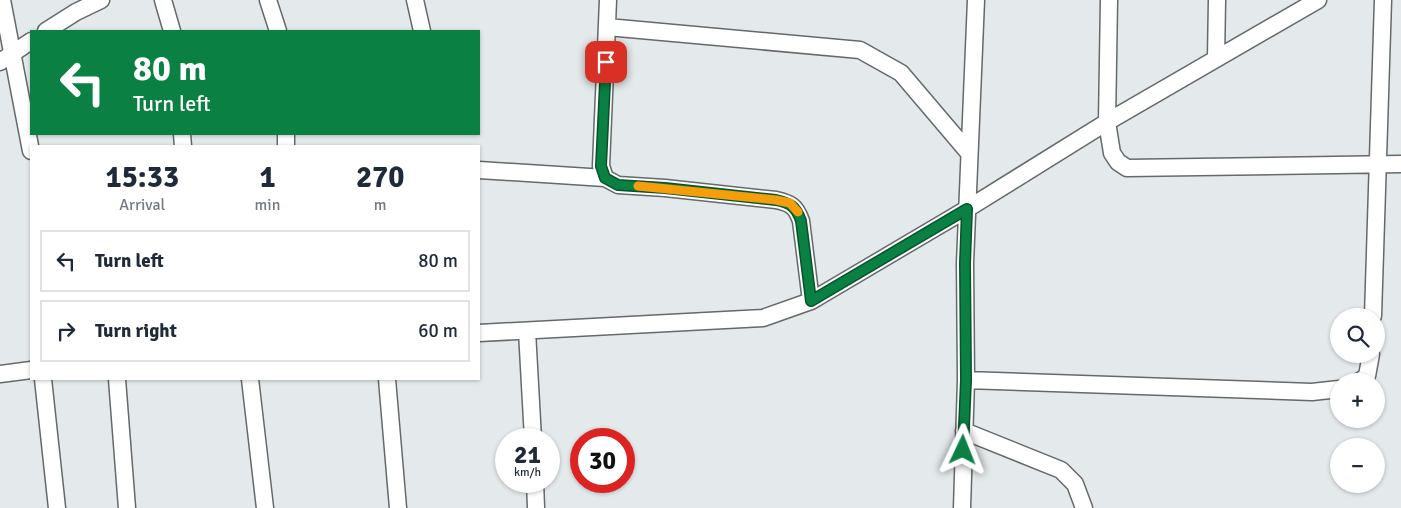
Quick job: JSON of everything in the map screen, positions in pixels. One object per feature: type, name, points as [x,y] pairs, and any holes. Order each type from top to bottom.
[{"type":"street","points":[[2,0],[7,58],[30,147]]},
{"type":"street","points":[[48,30],[76,12],[101,0]]},
{"type":"street","points":[[163,0],[172,30]]},
{"type":"street","points":[[268,0],[278,30]]},
{"type":"street","points":[[416,0],[422,30]]},
{"type":"street","points":[[605,178],[601,166],[608,0]]},
{"type":"street","points":[[962,508],[966,380],[965,263],[976,0]]},
{"type":"street","points":[[1109,0],[1107,122],[1112,153],[1118,162],[1127,168],[1401,164]]},
{"type":"street","points":[[1216,59],[1217,0]]},
{"type":"street","points":[[480,333],[764,318],[811,301],[967,209],[1107,122],[1318,0]]},
{"type":"street","points":[[1373,308],[1383,0]]},
{"type":"street","points":[[607,27],[860,50],[901,73],[969,153]]},
{"type":"street","points":[[7,58],[30,42]]},
{"type":"street","points":[[480,170],[605,178],[618,185],[665,188],[790,203],[798,210],[801,221],[811,301]]},
{"type":"street","points":[[527,331],[532,428]]},
{"type":"street","points":[[0,374],[30,370]]},
{"type":"street","points":[[43,380],[57,508]]},
{"type":"street","points":[[117,380],[127,508]]},
{"type":"street","points":[[250,380],[265,508]]},
{"type":"street","points":[[387,380],[398,508]]},
{"type":"street","points":[[966,380],[1312,392],[1330,390]]},
{"type":"street","points":[[964,431],[1061,470],[1075,484],[1084,508]]},
{"type":"street","points":[[535,493],[536,508]]},
{"type":"slow traffic","points":[[638,186],[776,200],[790,203],[798,212]]},
{"type":"route","points":[[606,62],[601,166],[605,178],[618,185],[665,188],[790,203],[798,210],[801,221],[811,301],[967,209],[965,263],[966,380],[963,450]]}]
